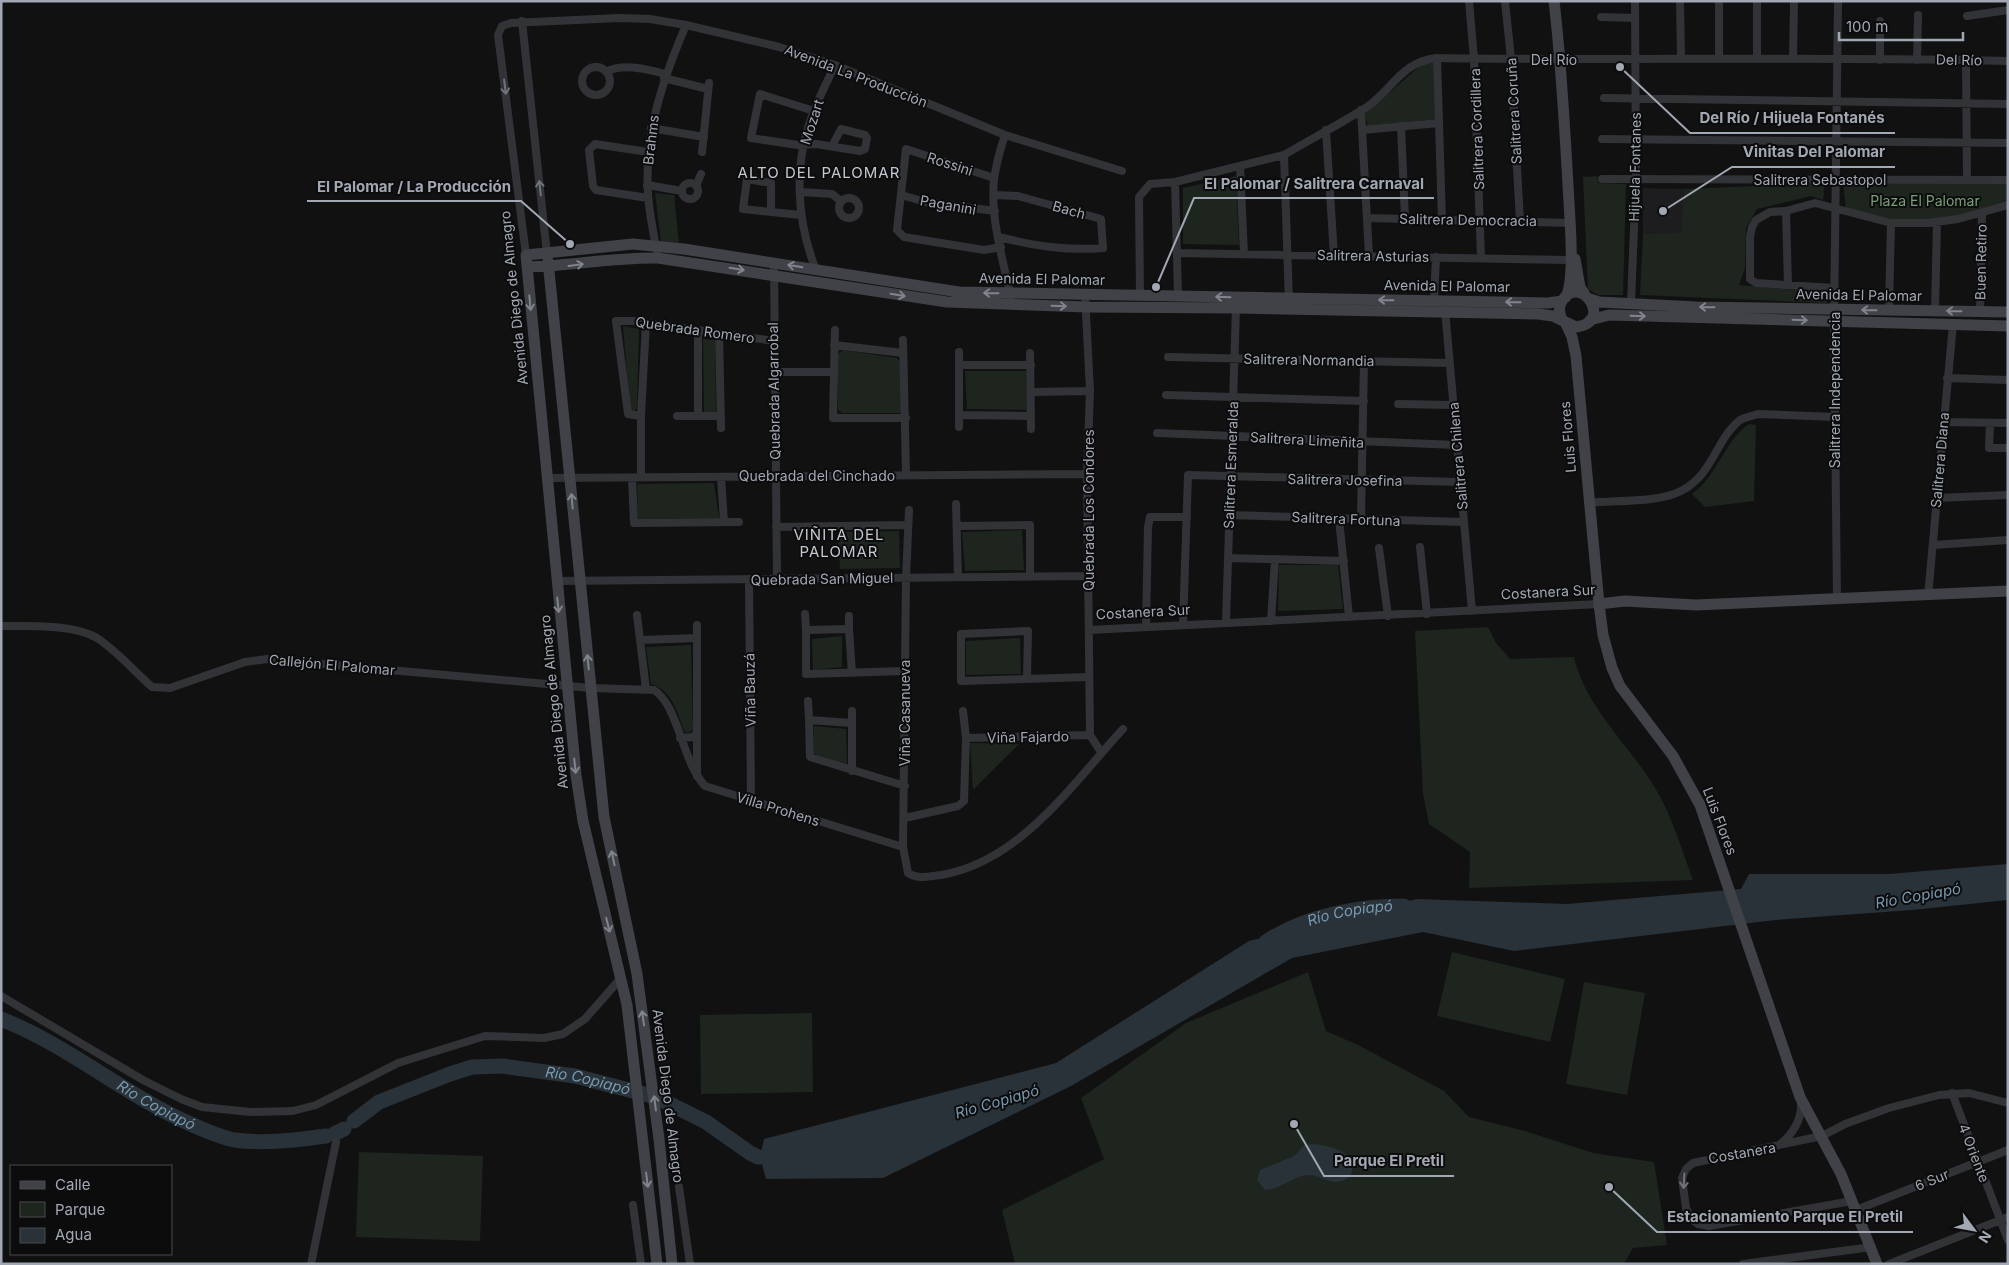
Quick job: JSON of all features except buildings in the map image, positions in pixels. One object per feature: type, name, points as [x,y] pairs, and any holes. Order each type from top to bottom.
[{"type":"street","name":"Salitrera Cordillera","points":[[1469,1],[1474,59],[1481,258]]},
{"type":"street","name":"Salitrera Coruña","points":[[1505,1],[1511,59],[1520,221]]},
{"type":"street","points":[[1554,1],[1562,60],[1570,225],[1570,260],[1564,299],[1559,309],[1564,322],[1576,327],[1587,323],[1594,310],[1578,280],[1570,225]]},
{"type":"street","name":"Hijuela Fontanes","points":[[1631,303],[1636,179],[1635,1]]},
{"type":"street","points":[[1680,1],[1681,58]]},
{"type":"street","points":[[1719,1],[1719,59]]},
{"type":"street","points":[[1757,1],[1757,58]]},
{"type":"street","points":[[1794,1],[1794,59]]},
{"type":"street","name":"Salitrera Independencia","points":[[1837,599],[1835,208],[1839,1]]},
{"type":"street","points":[[1967,16],[2008,10]]},
{"type":"street","points":[[1917,60],[1918,15]]},
{"type":"street","points":[[1601,17],[1635,18]]},
{"type":"street","name":"Avenida La Producción","points":[[522,21],[650,19],[686,25],[779,47],[835,65],[1005,135],[1122,171]]},
{"type":"street","name":"Avenida Diego de Almagro","points":[[657,1264],[627,1005],[581,808],[566,686],[526,255],[498,35],[504,24],[522,21],[602,806],[630,938],[650,1066],[672,1264]]},
{"type":"street","points":[[1880,21],[1880,60]]},
{"type":"street","name":"Brahms","points":[[661,258],[656,246],[648,198],[648,152],[651,128],[665,76],[686,25]]},
{"type":"street","name":"Del Río","points":[[1140,295],[1139,196],[1150,184],[1175,182],[1284,155],[1361,110],[1420,60],[1437,58],[1562,60],[1757,58],[2008,61]]},
{"type":"street","points":[[1437,58],[1442,220]]},
{"type":"street","points":[[1966,60],[1967,180]]},
{"type":"street","name":"Mozart","points":[[816,270],[806,245],[801,215],[800,166],[804,144],[814,111],[835,65]]},
{"type":"street","points":[[606,72],[615,67],[623,67],[709,86],[702,152]]},
{"type":"street","points":[[814,111],[762,93],[758,97],[751,138],[832,146]]},
{"type":"street","points":[[1604,98],[1837,103],[2008,104]]},
{"type":"street","points":[[1361,110],[1369,256]]},
{"type":"street","points":[[1362,130],[1439,123]]},
{"type":"street","points":[[1401,126],[1405,219]]},
{"type":"street","points":[[651,128],[704,137]]},
{"type":"street","points":[[1326,130],[1334,256]]},
{"type":"street","points":[[1005,135],[994,178],[994,195],[999,237],[1013,305]]},
{"type":"street","points":[[1602,139],[2008,143]]},
{"type":"street","points":[[648,152],[594,144],[589,150],[593,186],[596,190],[648,198]]},
{"type":"street","name":"Rossini","points":[[901,195],[906,149],[994,178]]},
{"type":"street","points":[[1284,155],[1289,304]]},
{"type":"street","points":[[1240,166],[1244,254]]},
{"type":"street","points":[[682,191],[684,197],[693,199],[698,192],[696,186],[701,174]]},
{"type":"street","points":[[771,212],[771,183],[747,179],[743,210],[801,215]]},
{"type":"street","name":"Salitrera Sebastopol","points":[[1602,179],[2008,180]]},
{"type":"street","points":[[1175,182],[1178,296]]},
{"type":"street","points":[[682,191],[687,184],[696,186]]},
{"type":"street","points":[[647,185],[682,191]]},
{"type":"street","points":[[801,192],[832,194],[841,201]]},
{"type":"street","points":[[901,195],[898,230],[904,237],[984,250],[1001,247]]},
{"type":"street","name":"Paganini","points":[[901,195],[926,202],[995,211]]},
{"type":"street","name":"Bach","points":[[994,195],[1018,196],[1101,219],[1102,248],[1072,250],[1044,248],[999,237]]},
{"type":"street","points":[[1835,288],[1756,283],[1750,280],[1750,237],[1756,220],[1770,212],[1786,211],[1816,202],[1891,223],[1937,222],[2008,205]]},
{"type":"street","points":[[1786,211],[1788,285]]},
{"type":"street","name":"Buen Retiro","points":[[1980,312],[1982,212]]},
{"type":"street","name":"Salitrera Democracia","points":[[1367,218],[1520,221],[1570,225]]},
{"type":"street","points":[[1935,311],[1937,222]]},
{"type":"street","points":[[1889,310],[1891,223]]},
{"type":"street","name":"Avenida El Palomar","points":[[526,255],[612,245],[656,246],[947,302],[1087,308],[1236,308],[1289,304]]},
{"type":"street","name":"Salitrera Asturias","points":[[1177,252],[1570,260]]},
{"type":"street","name":"Salitrera Chilena","points":[[1436,257],[1449,363],[1472,612]]},
{"type":"street","name":"Avenida El Palomar","points":[[527,267],[633,258],[661,258],[773,269],[816,270],[959,292],[1178,296],[1289,304],[1548,303],[1564,299]]},
{"type":"street","name":"Quebrada Algarrobal","points":[[773,269],[777,579]]},
{"type":"street","points":[[1564,299],[1574,293],[1587,297]]},
{"type":"street","name":"Quebrada Los Condores","points":[[1085,294],[1090,392],[1088,474],[1090,735]]},
{"type":"street","name":"Avenida El Palomar","points":[[1587,297],[1599,302],[2008,326]]},
{"type":"street","name":"Avenida El Palomar","points":[[1441,304],[1546,314],[1564,322]]},
{"type":"street","name":"Salitrera Esmeralda","points":[[1226,623],[1236,308]]},
{"type":"street","name":"Avenida El Palomar","points":[[1587,323],[1609,315],[1835,315],[1889,310],[2008,312]]},
{"type":"street","name":"Quebrada Romero","points":[[641,416],[628,414],[616,321],[646,323],[774,341]]},
{"type":"street","name":"Luis Flores","points":[[1564,322],[1572,337],[1576,356],[1599,604],[1605,643],[1620,686],[1673,756],[1700,804],[1800,1097],[1822,1136],[1872,1247],[1877,1264]]},
{"type":"street","points":[[641,478],[641,416],[646,323]]},
{"type":"street","name":"Luis Flores","points":[[1576,356],[1578,337],[1587,323]]},
{"type":"street","name":"Salitrera Diana","points":[[1928,596],[1953,324]]},
{"type":"street","points":[[698,330],[698,416]]},
{"type":"street","points":[[835,330],[833,418],[906,418]]},
{"type":"street","points":[[719,333],[721,428]]},
{"type":"street","points":[[903,340],[906,475]]},
{"type":"street","points":[[834,345],[903,353]]},
{"type":"street","points":[[959,352],[959,427]]},
{"type":"street","points":[[1030,352],[1031,429]]},
{"type":"street","name":"Salitrera Normandia","points":[[1168,357],[1449,363]]},
{"type":"street","points":[[1361,519],[1364,361]]},
{"type":"street","points":[[959,365],[1031,366]]},
{"type":"street","points":[[774,372],[834,372]]},
{"type":"street","points":[[1947,378],[2008,380]]},
{"type":"street","points":[[1032,392],[1090,392]]},
{"type":"street","points":[[1166,394],[1364,401]]},
{"type":"street","points":[[1398,404],[1453,405]]},
{"type":"street","points":[[1589,503],[1661,497],[1679,492],[1692,484],[1706,470],[1729,432],[1740,420],[1747,417],[1758,414],[1835,417]]},
{"type":"street","points":[[959,415],[1031,416]]},
{"type":"street","points":[[677,416],[721,416]]},
{"type":"street","points":[[1943,422],[2008,423]]},
{"type":"street","points":[[1990,423],[1989,448],[2008,448]]},
{"type":"street","name":"Salitrera Limeñita","points":[[1157,434],[1457,446]]},
{"type":"street","name":"Quebrada del Cinchado","points":[[546,478],[1088,474]]},
{"type":"street","name":"Salitrera Josefina","points":[[1187,517],[1188,475],[1460,482]]},
{"type":"street","points":[[722,477],[724,522]]},
{"type":"street","points":[[632,478],[634,523],[739,522]]},
{"type":"street","points":[[1937,498],[2008,495]]},
{"type":"street","points":[[956,504],[958,577]]},
{"type":"street","name":"Viña Casanueva","points":[[903,847],[905,818],[907,525],[910,510]]},
{"type":"street","name":"Salitrera Fortuna","points":[[1229,515],[1464,522]]},
{"type":"street","points":[[1146,627],[1148,527],[1150,517],[1187,517],[1183,625]]},
{"type":"street","points":[[1340,519],[1349,617]]},
{"type":"street","points":[[776,527],[907,525]]},
{"type":"street","points":[[957,526],[1030,525],[1030,576]]},
{"type":"street","points":[[1933,545],[2008,540]]},
{"type":"street","points":[[1420,547],[1427,614]]},
{"type":"street","points":[[1379,548],[1388,616]]},
{"type":"street","points":[[1228,558],[1344,560]]},
{"type":"street","points":[[1271,621],[1275,559]]},
{"type":"street","name":"Quebrada San Miguel","points":[[556,581],[1088,576]]},
{"type":"street","name":"Viña Bauzá","points":[[749,579],[751,801]]},
{"type":"street","name":"Costanera Sur","points":[[1089,630],[1472,612],[1624,601],[1696,605],[2008,591]]},
{"type":"street","points":[[805,614],[806,674],[905,671]]},
{"type":"street","points":[[638,615],[646,689]]},
{"type":"street","points":[[849,616],[852,672]]},
{"type":"street","points":[[697,625],[697,778]]},
{"type":"street","name":"Callejón El Palomar","points":[[1,626],[60,629],[90,635],[102,643],[152,687],[160,689],[170,688],[246,662],[267,659],[566,686]]},
{"type":"street","points":[[806,630],[849,629]]},
{"type":"street","points":[[1027,678],[1028,631],[961,634],[962,681],[1089,677]]},
{"type":"street","points":[[640,640],[697,638]]},
{"type":"street","points":[[566,686],[654,690],[665,699],[697,778]]},
{"type":"street","points":[[808,701],[810,757],[905,786]]},
{"type":"street","points":[[852,711],[852,770]]},
{"type":"street","points":[[905,818],[958,806],[964,801],[966,738],[963,712]]},
{"type":"street","points":[[809,720],[852,724]]},
{"type":"street","points":[[903,847],[906,870],[914,876],[956,872],[978,863],[1020,835],[1051,809],[1123,729]]},
{"type":"street","points":[[680,738],[693,737],[697,733]]},
{"type":"street","points":[[1090,735],[1101,752]]},
{"type":"street","name":"Viña Fajardo","points":[[966,738],[1090,735]]},
{"type":"street","name":"Villa Prohens","points":[[697,778],[705,786],[903,847]]},
{"type":"street","points":[[581,808],[602,806]]},
{"type":"street","points":[[1,996],[181,1099],[202,1107],[250,1112],[293,1112],[316,1105],[398,1063],[485,1036],[544,1038],[563,1034],[585,1020],[621,978]]},
{"type":"street","name":"Costanera","points":[[1854,1206],[1708,1226],[1698,1224],[1691,1219],[1686,1208],[1682,1178],[1686,1169],[1704,1160],[1778,1147],[1822,1136],[1845,1124],[1889,1108],[1952,1093],[1969,1093],[2008,1103]]},
{"type":"street","name":"4 Oriente","points":[[1952,1093],[1977,1162],[2004,1218],[2008,1240]]},
{"type":"street","points":[[1778,1147],[1789,1137],[1798,1123],[1802,1112],[1800,1097]]},
{"type":"street","points":[[312,1264],[336,1142]]},
{"type":"street","name":"6 Sur","points":[[1854,1206],[2008,1150]]},
{"type":"street","points":[[679,1187],[690,1264]]},
{"type":"street","points":[[633,1205],[641,1264]]},
{"type":"street","points":[[1889,1264],[2004,1218]]},
{"type":"street","points":[[1743,1264],[1785,1261],[1872,1247]]},
{"type":"shaded area","points":[[1643,188],[1684,189],[1681,234],[1643,234]]},
{"type":"green space","points":[[1434,63],[1437,119],[1368,126],[1365,114],[1422,64]]},
{"type":"green space","points":[[1236,176],[1239,245],[1183,244],[1183,188]]},
{"type":"green space","points":[[1597,176],[1598,183],[1626,184],[1623,295],[1598,295],[1588,289],[1583,177]]},
{"type":"green space","name":"Plaza El Palomar","points":[[1843,180],[2008,182],[2008,202],[1946,219],[1906,221],[1886,219],[1846,211]]},
{"type":"green space","points":[[1825,183],[1823,200],[1811,196],[1757,209],[1746,228],[1745,268],[1739,285],[1827,293],[1827,303],[1640,295],[1643,234],[1681,233],[1684,189]]},
{"type":"green space","points":[[655,193],[674,195],[679,243],[661,242]]},
{"type":"green space","points":[[623,326],[639,329],[637,408],[633,413],[630,410]]},
{"type":"green space","points":[[703,339],[715,340],[716,413],[704,413]]},
{"type":"green space","points":[[843,350],[897,358],[900,362],[903,406],[900,413],[842,413],[838,410],[838,354]]},
{"type":"green space","points":[[965,371],[1026,371],[1027,410],[967,409]]},
{"type":"green space","points":[[1749,424],[1756,425],[1754,501],[1705,507],[1692,494],[1708,477],[1733,439]]},
{"type":"green space","points":[[714,483],[719,518],[638,519],[637,484]]},
{"type":"green space","points":[[1022,530],[1024,570],[965,571],[962,532]]},
{"type":"green space","points":[[899,531],[900,568],[840,569],[838,532]]},
{"type":"green space","points":[[1279,565],[1338,565],[1343,609],[1278,611]]},
{"type":"green space","points":[[1488,627],[1496,643],[1510,659],[1574,657],[1587,692],[1608,724],[1644,770],[1666,808],[1693,880],[1469,888],[1470,852],[1429,824],[1423,794],[1415,631]]},
{"type":"green space","points":[[842,636],[842,667],[813,670],[812,639]]},
{"type":"green space","points":[[1020,638],[1021,674],[966,675],[966,641]]},
{"type":"green space","points":[[691,645],[693,730],[688,733],[684,731],[669,697],[658,687],[651,684],[646,647]]},
{"type":"green space","points":[[814,726],[846,729],[847,764],[814,754]]},
{"type":"green space","points":[[970,743],[1019,744],[973,790]]},
{"type":"green space","points":[[1452,952],[1565,979],[1550,1042],[1437,1016]]},
{"type":"green space","points":[[1308,972],[1326,1031],[1358,1045],[1444,1091],[1469,1117],[1525,1131],[1593,1153],[1654,1162],[1667,1245],[1633,1248],[1624,1264],[1015,1264],[1002,1210],[1104,1159],[1081,1098],[1186,1023]]},
{"type":"green space","points":[[1584,982],[1645,993],[1627,1095],[1566,1084]]},
{"type":"green space","points":[[812,1013],[813,1092],[701,1094],[700,1015]]},
{"type":"green space","points":[[359,1152],[483,1156],[480,1241],[356,1237]]},
{"type":"water","points":[[2008,864],[2008,900],[1912,910],[1776,920],[1514,951],[1423,932],[1292,958],[1071,1086],[883,1178],[766,1179],[760,1157],[764,1139],[1056,1063],[1249,941],[1417,899],[1567,904],[1741,889],[1749,874],[1889,874]]},
{"type":"water","points":[[1313,1144],[1339,1150],[1350,1158],[1352,1171],[1350,1176],[1345,1180],[1333,1182],[1308,1175],[1265,1190],[1257,1180],[1260,1170],[1294,1156],[1305,1145]]},
{"type":"waterway","name":"Río Copiapó","points":[[1266,942],[1297,925],[1332,914],[1369,908],[1404,906]]},
{"type":"waterway","name":"Río Copiapó","points":[[1,1019],[51,1043],[170,1114],[220,1136],[235,1140],[257,1142],[326,1136]]},
{"type":"waterway","name":"Río Copiapó","points":[[354,1121],[379,1102],[450,1074],[472,1067],[502,1066],[575,1076],[656,1097],[706,1122],[758,1157],[780,1158]]},
{"type":"waterway","name":"Río Copiapó","points":[[334,1134],[344,1129]]},
{"type":"place","name":"Del Río / Hijuela Fontanés","points":[[1620,67]]},
{"type":"place","name":"Vinitas Del Palomar","points":[[1663,211]]},
{"type":"place","name":"El Palomar / La Producción","points":[[570,244]]},
{"type":"place","name":"El Palomar / Salitrera Carnaval","points":[[1156,287]]},
{"type":"place","name":"Parque El Pretil","points":[[1294,1124]]},
{"type":"place","name":"Estacionamiento Parque El Pretil","points":[[1609,1187]]},
{"type":"district","name":"ALTO DEL PALOMAR","points":[[819,173]]},
{"type":"district","name":"VIÑITA DEL PALOMAR","points":[[839,544]]}]
